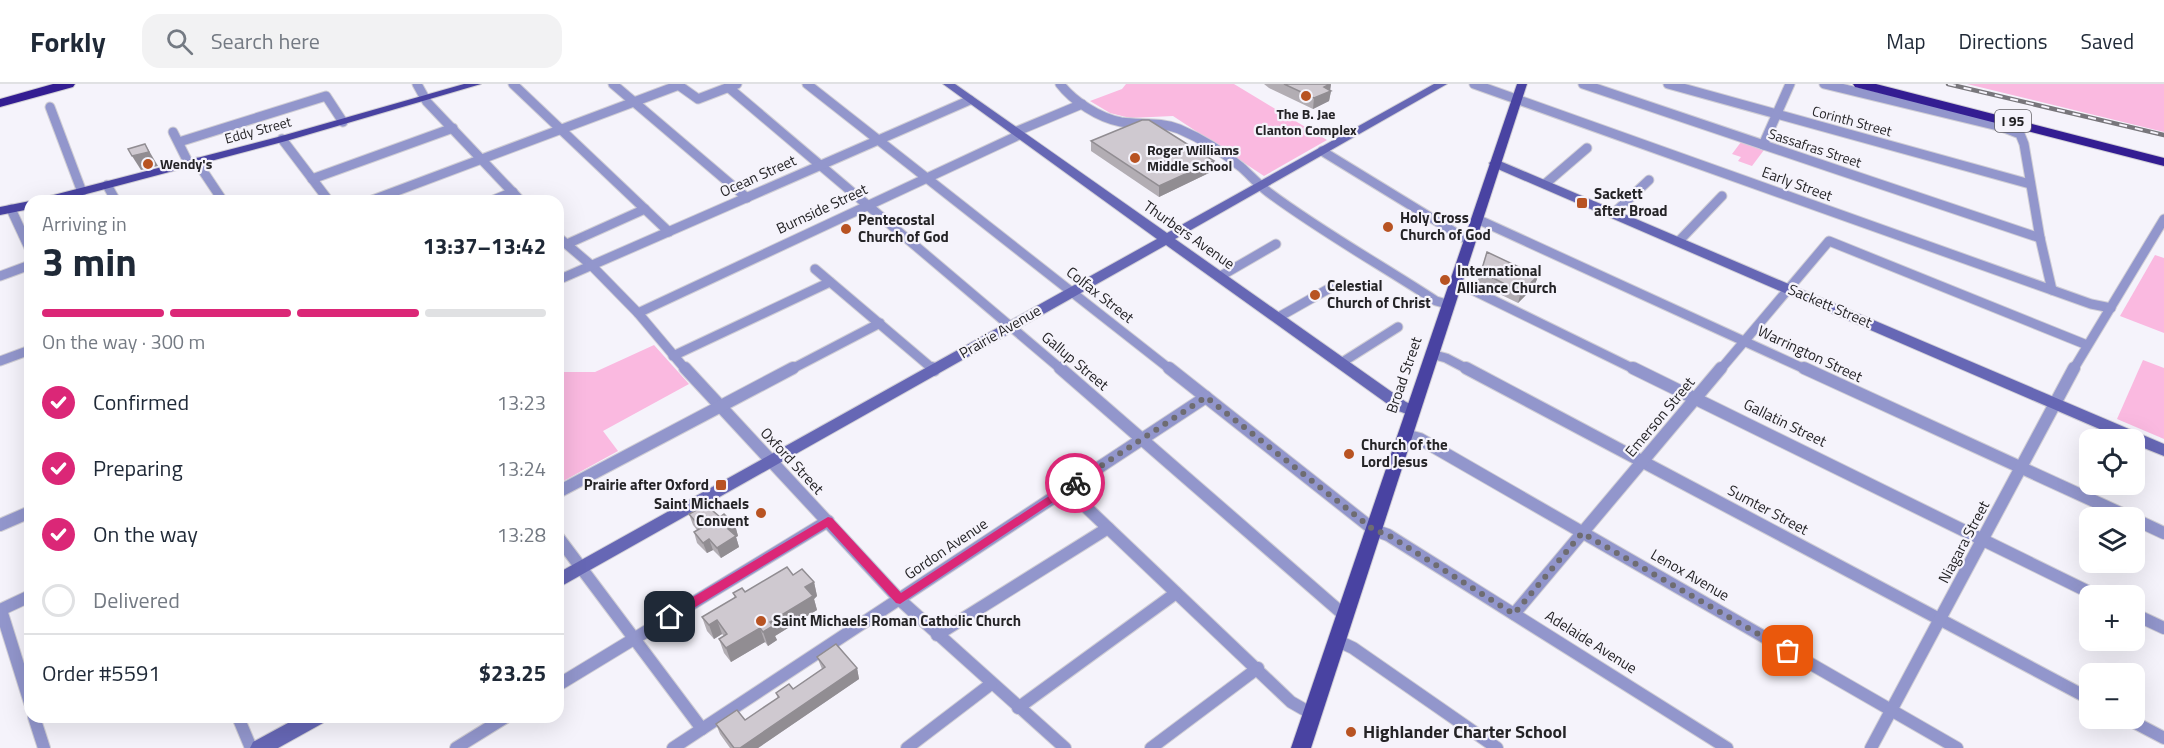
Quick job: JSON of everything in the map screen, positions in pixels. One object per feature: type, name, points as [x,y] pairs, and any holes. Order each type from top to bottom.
[{"type":"highway","points":[[0,92],[68,84]]},
{"type":"highway","name":"I 95","points":[[1860,84],[2032,126],[2164,162]]},
{"type":"highway","name":"I 95","points":[[1905,84],[2164,150]]},
{"type":"highway","points":[[0,104],[29,90]]},
{"type":"main road","name":"Eddy Street","points":[[70,195],[282,139],[476,84]]},
{"type":"main road","name":"Broad Street","points":[[1301,748],[1522,84]]},
{"type":"main road","points":[[6,210],[24,206]]},
{"type":"street","points":[[417,84],[425,99],[516,195]]},
{"type":"street","points":[[513,84],[669,232]]},
{"type":"street","points":[[613,84],[747,198]]},
{"type":"street","points":[[386,195],[678,84],[698,99],[733,86]]},
{"type":"street","name":"Colfax Street","points":[[807,84],[1374,530]]},
{"type":"street","name":"Thurbers Avenue","points":[[948,84],[1412,411]]},
{"type":"street","points":[[1060,84],[1082,104],[1110,119],[1122,122],[1163,124],[1179,129],[1240,166],[1267,191],[1436,301],[1447,304]]},
{"type":"street","name":"Prairie Avenue","points":[[564,578],[1442,84]]},
{"type":"street","name":"Early Street","points":[[1474,84],[2091,304],[2111,308]]},
{"type":"street","name":"Sassafras Street","points":[[1583,84],[2040,238]]},
{"type":"street","name":"Corinth Street","points":[[1668,84],[2030,184]]},
{"type":"street","points":[[1763,145],[1790,84]]},
{"type":"street","points":[[1824,84],[2020,134],[2024,144],[2040,238],[2052,290]]},
{"type":"street","name":"Gallup Street","points":[[733,86],[820,165],[1143,439],[1344,615]]},
{"type":"street","points":[[179,142],[326,96],[343,122]]},
{"type":"street","name":"Ocean Street","points":[[564,277],[970,100]]},
{"type":"street","name":"Burnside Street","points":[[638,313],[1082,104]]},
{"type":"street","points":[[50,107],[82,192]]},
{"type":"street","points":[[312,179],[453,128]]},
{"type":"street","points":[[173,132],[217,195]]},
{"type":"street","points":[[282,139],[324,195]]},
{"type":"street","points":[[1545,184],[1587,148]]},
{"type":"street","points":[[1323,151],[1469,241]]},
{"type":"street","name":"Sackett Street","points":[[1495,163],[2164,450]]},
{"type":"street","points":[[1614,213],[1650,180]]},
{"type":"street","points":[[107,185],[113,195]]},
{"type":"street","points":[[506,195],[513,192]]},
{"type":"street","points":[[1679,241],[1722,196]]},
{"type":"street","points":[[564,239],[645,209]]},
{"type":"street","points":[[6,210],[24,240]]},
{"type":"street","name":"Warrington Street","points":[[1477,219],[2109,507]]},
{"type":"street","name":"Niagara Street","points":[[1871,748],[2085,348],[2164,219]]},
{"type":"street","name":"Emerson Street","points":[[1514,614],[1828,241],[2085,348]]},
{"type":"street","name":"Oxford Street","points":[[564,242],[591,265],[638,313],[673,356],[900,600],[1065,748]]},
{"type":"street","points":[[1219,276],[1276,244]]},
{"type":"street","points":[[0,276],[24,267]]},
{"type":"street","points":[[815,269],[934,370]]},
{"type":"street","points":[[673,356],[830,282]]},
{"type":"street","name":"Gallatin Street","points":[[1456,282],[2079,587]]},
{"type":"street","points":[[1277,318],[1330,288]]},
{"type":"street","points":[[564,489],[880,323]]},
{"type":"street","points":[[1341,363],[1398,327]]},
{"type":"street","points":[[0,361],[24,352]]},
{"type":"street","name":"Sumter Street","points":[[1431,354],[1446,358],[2079,693]]},
{"type":"street","name":"Gordon Avenue","points":[[673,748],[1206,397]]},
{"type":"street","name":"Lenox Avenue","points":[[1405,435],[1420,439],[1957,748]]},
{"type":"street","points":[[1066,488],[1258,668],[1290,702],[1312,714]]},
{"type":"street","points":[[0,525],[24,515]]},
{"type":"street","points":[[564,681],[828,521]]},
{"type":"street","name":"Warrington Street","points":[[2145,524],[2164,533]]},
{"type":"street","points":[[937,635],[1108,528]]},
{"type":"street","name":"Adelaide Avenue","points":[[1374,530],[1388,535],[1728,748]]},
{"type":"street","points":[[564,546],[702,729]]},
{"type":"street","points":[[1018,708],[1176,593]]},
{"type":"street","points":[[24,599],[1,610],[24,683]]},
{"type":"street","points":[[2145,619],[2164,628]]},
{"type":"street","points":[[1336,640],[1353,648],[1497,748]]},
{"type":"street","points":[[1151,748],[1258,668]]},
{"type":"street","points":[[907,748],[991,684]]},
{"type":"street","points":[[36,723],[44,748]]},
{"type":"street","points":[[241,723],[251,748]]},
{"type":"street","points":[[260,748],[305,723]]},
{"type":"street","points":[[456,748],[496,723]]},
{"type":"street","points":[[2145,728],[2164,738]]},
{"type":"shaded area","points":[[1126,84],[1234,84],[1327,140],[1264,176],[1173,116],[1130,118],[1110,113],[1090,101],[1122,89]]},
{"type":"shaded area","points":[[1967,84],[2164,84],[2164,132]]},
{"type":"shaded area","points":[[1741,142],[1764,150],[1752,166],[1738,161],[1741,157],[1732,154]]},
{"type":"shaded area","points":[[2155,255],[2164,258],[2164,333],[2120,316]]},
{"type":"shaded area","points":[[654,345],[689,384],[603,431],[618,451],[564,481],[564,372],[595,372]]},
{"type":"shaded area","points":[[2143,360],[2164,368],[2164,439],[2117,419]]},
{"type":"building","points":[[1284,84],[1330,84],[1324,87],[1331,91],[1314,98]]},
{"type":"building","name":"Roger Williams Middle School","points":[[1142,120],[1149,120],[1214,161],[1159,186],[1091,141]]},
{"type":"building","points":[[145,144],[149,152],[132,156],[128,149]]},
{"type":"building","points":[[1487,252],[1538,276],[1521,292],[1481,272]]},
{"type":"building","points":[[706,505],[720,517],[724,514],[735,525],[728,529],[736,536],[717,548],[709,539],[703,543],[694,532],[701,528],[689,514]]},
{"type":"building","points":[[787,567],[793,575],[802,569],[814,582],[805,587],[813,596],[770,622],[773,626],[763,632],[760,628],[726,648],[719,639],[727,634],[717,620],[709,625],[702,617],[736,597],[733,593],[742,588],[745,592]]},
{"type":"building","points":[[836,644],[857,668],[740,748],[734,748],[716,724],[737,710],[745,720],[779,697],[776,693],[789,684],[793,689],[825,667],[817,657]]},
{"type":"railway","points":[[1948,84],[2164,135]]},
{"type":"way so far","points":[[1075,483],[1206,397],[1374,530],[1388,535],[1514,614],[1582,533],[1788,651]]},
{"type":"place","name":"The B. Jae Clanton Complex","points":[[1306,96]]},
{"type":"place","name":"Roger Williams Middle School","points":[[1135,158]]},
{"type":"place","name":"Wendy's","points":[[148,164]]},
{"type":"place","name":"Sackett after Broad","points":[[1582,203]]},
{"type":"place","name":"Holy Cross Church of God","points":[[1388,227]]},
{"type":"place","name":"Pentecostal Church of God","points":[[846,229]]},
{"type":"place","name":"International Alliance Church","points":[[1445,280]]},
{"type":"place","name":"Celestial Church of Christ","points":[[1315,295]]},
{"type":"place","name":"Church of the Lord Jesus","points":[[1349,454]]},
{"type":"place","name":"Prairie after Oxford","points":[[721,485]]},
{"type":"place","name":"Saint Michaels Convent","points":[[761,513]]},
{"type":"place","name":"Saint Michaels Roman Catholic Church","points":[[761,621]]},
{"type":"place","name":"Highlander Charter School","points":[[1351,732]]},
{"type":"route","points":[[670,617],[828,521],[900,600],[1075,483]]}]
